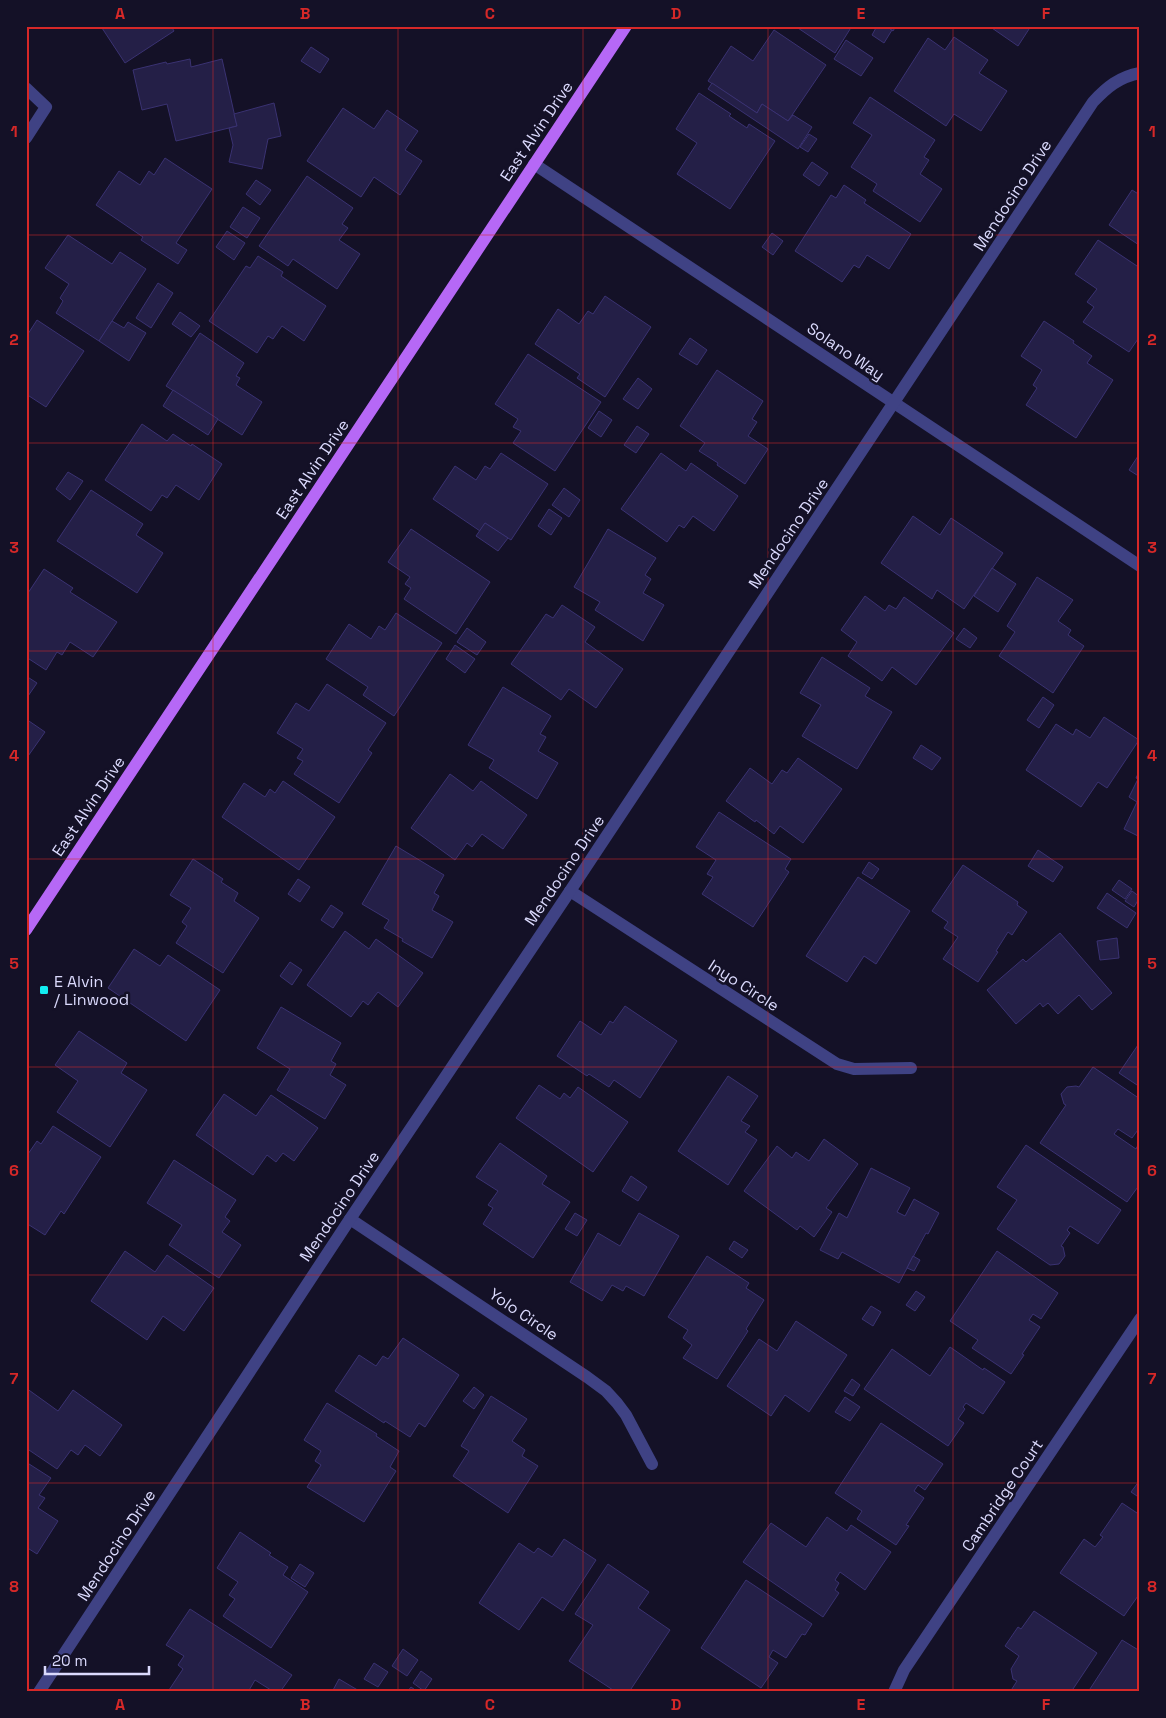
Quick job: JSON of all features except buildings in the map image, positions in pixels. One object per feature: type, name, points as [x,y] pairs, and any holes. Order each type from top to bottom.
[{"type":"main road","name":"East Alvin Drive","points":[[26,930],[626,26]]},
{"type":"street","name":"Mendocino Drive","points":[[39,1692],[350,1219],[570,891],[1093,102],[1114,81],[1126,75],[1140,73]]},
{"type":"street","points":[[26,88],[46,107],[26,138]]},
{"type":"street","name":"Solano Way","points":[[534,164],[1140,566]]},
{"type":"street","name":"Inyo Circle","points":[[570,891],[836,1064],[854,1069],[911,1068]]},
{"type":"street","name":"Yolo Circle","points":[[350,1219],[606,1391],[626,1416],[652,1464]]},
{"type":"street","name":"Cambridge Court","points":[[894,1692],[904,1670],[1140,1319]]},
{"type":"place","name":"E Alvin / Linwood","points":[[44,990]]}]
